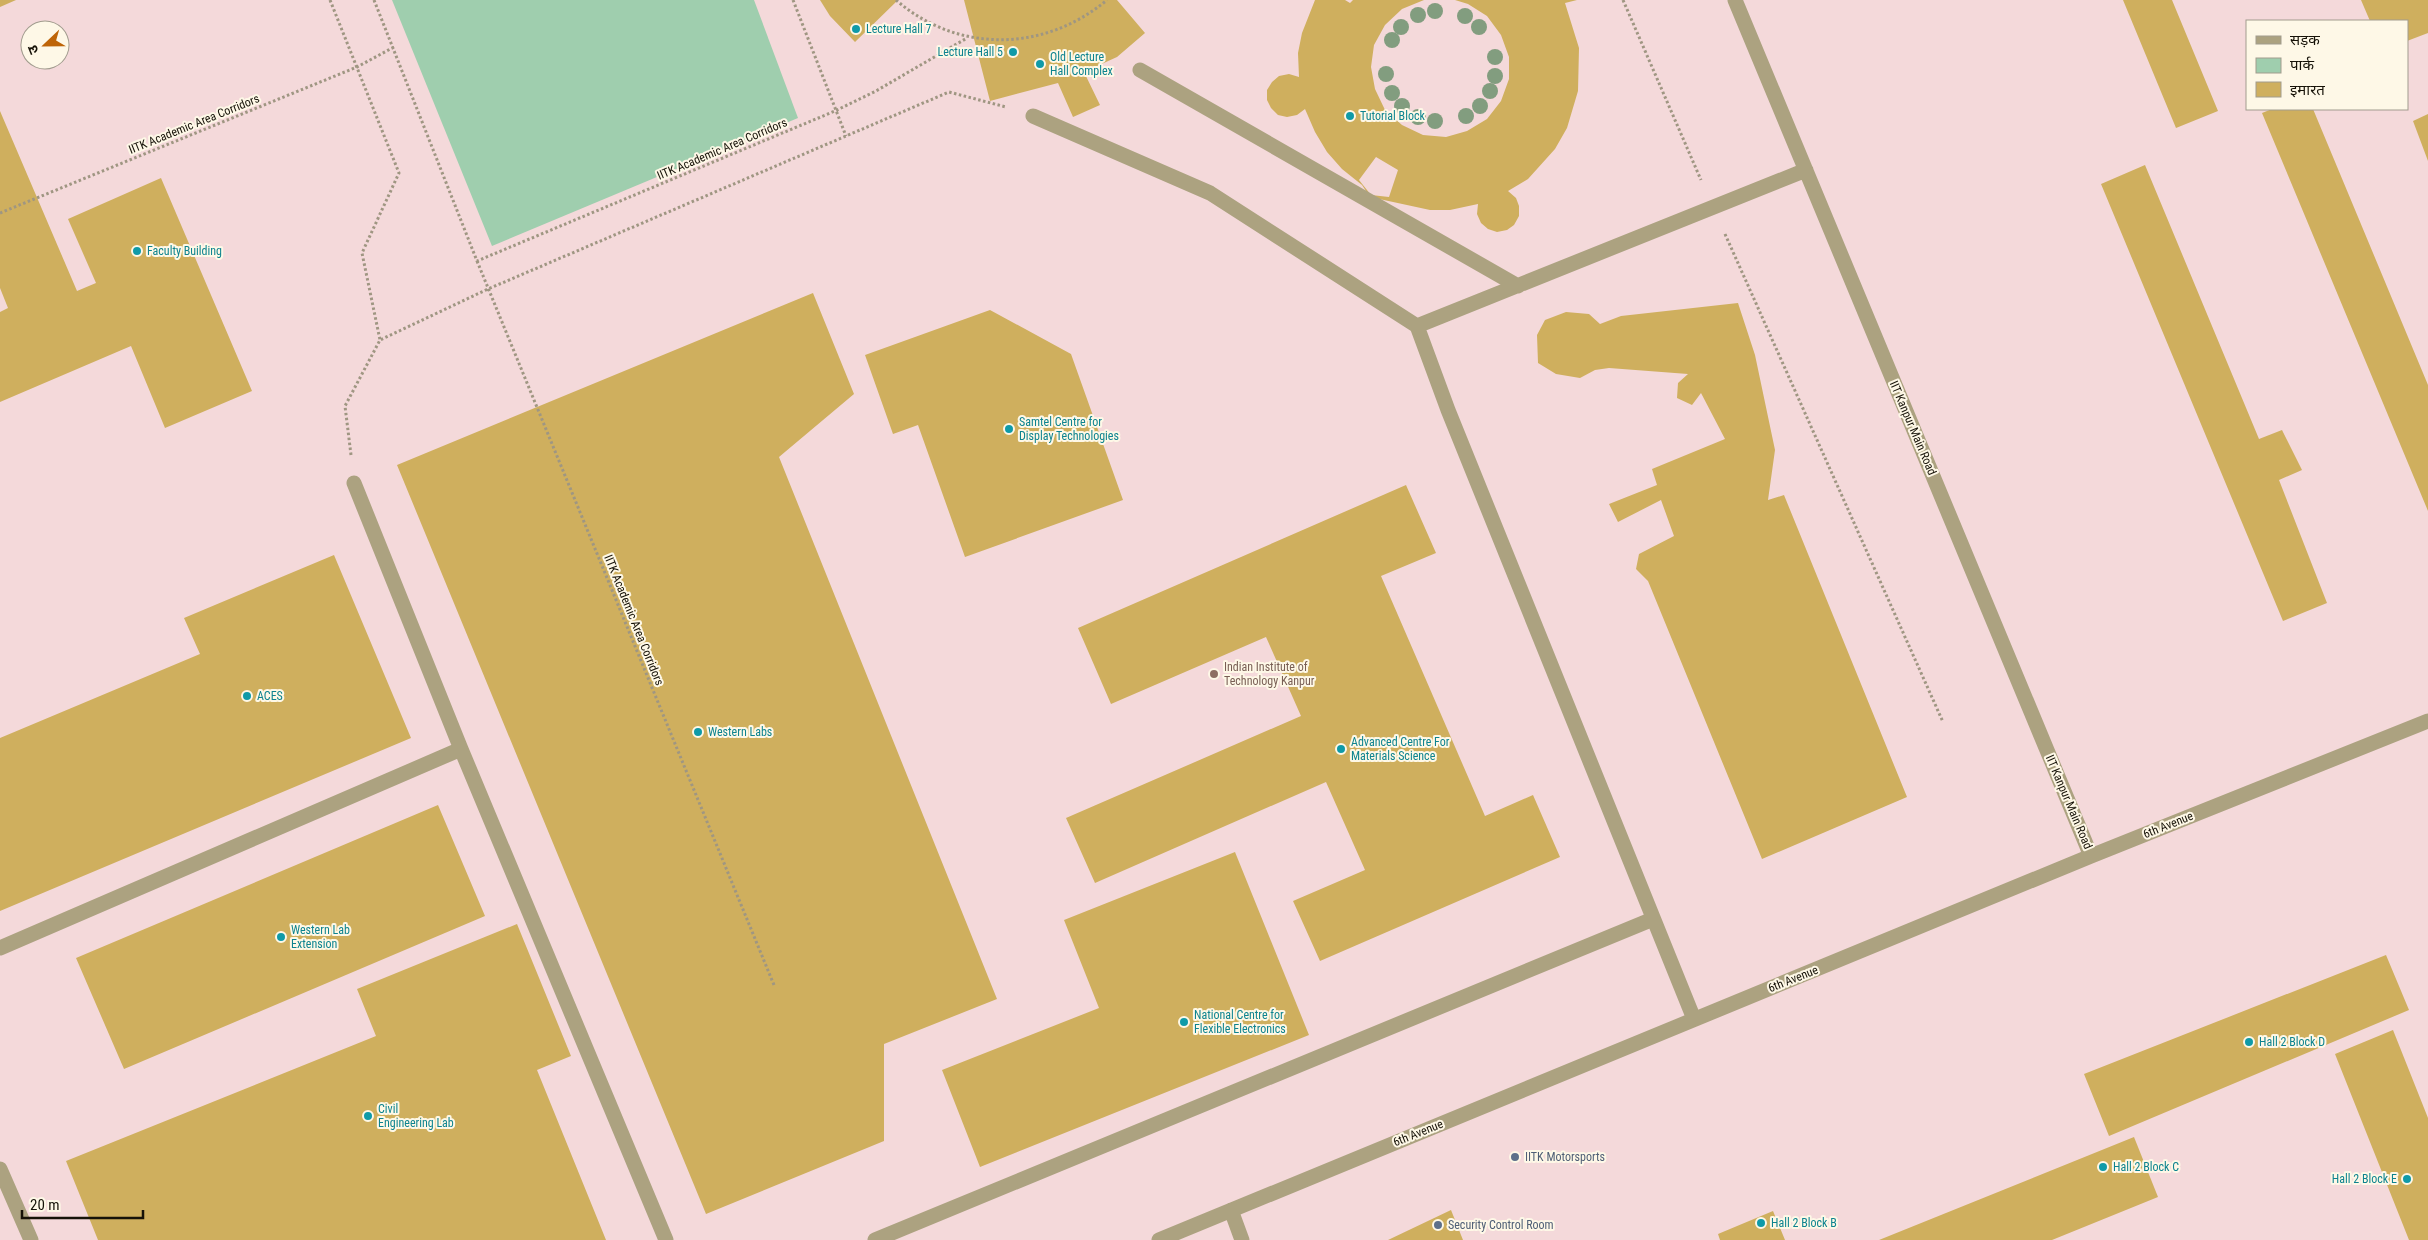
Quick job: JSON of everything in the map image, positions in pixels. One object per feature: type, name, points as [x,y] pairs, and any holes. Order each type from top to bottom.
[{"type":"street","name":"IIT Kanpur Main Road","points":[[1735,0],[2091,856]]},
{"type":"street","points":[[1140,70],[1518,286]]},
{"type":"street","points":[[1033,116],[1210,193],[1417,326],[1455,428],[1694,1019]]},
{"type":"street","points":[[1417,326],[1806,170]]},
{"type":"street","points":[[354,483],[461,749],[666,1240]]},
{"type":"street","name":"6th Avenue","points":[[1159,1240],[2091,856],[2428,721]]},
{"type":"street","points":[[0,948],[461,749]]},
{"type":"street","points":[[875,1240],[1653,919]]},
{"type":"street","points":[[0,1169],[31,1240]]},
{"type":"street","points":[[1231,1210],[1242,1240]]},
{"type":"path","points":[[330,0],[399,173],[362,253],[380,340]]},
{"type":"path","name":"IITK Academic Area Corridors","points":[[374,0],[488,289],[774,984]]},
{"type":"path","points":[[793,0],[846,136]]},
{"type":"path","points":[[896,0],[915,17],[967,38],[1009,41],[1051,34],[1088,16],[1107,0]]},
{"type":"path","points":[[1623,0],[1713,208],[1943,722]]},
{"type":"path","name":"IITK Academic Area Corridors","points":[[477,261],[836,111],[876,91],[967,38]]},
{"type":"path","name":"IITK Academic Area Corridors","points":[[0,213],[357,67],[394,48]]},
{"type":"path","points":[[354,483],[346,406],[380,340],[488,289],[949,92],[1033,116]]},
{"type":"shaded area","name":"Indian Institute of Technology Kanpur","points":[[0,0],[2428,0],[2428,1240],[0,1240]]},
{"type":"green space","points":[[392,0],[754,0],[798,118],[492,246]]},
{"type":"building","points":[[0,0],[16,0],[0,7]]},
{"type":"building","name":"Lecture Hall 7","points":[[820,0],[898,0],[855,42],[830,16]]},
{"type":"building","name":"Old Lecture Hall Complex","points":[[964,0],[1117,0],[1145,33],[1117,57],[1084,72],[1100,105],[1073,117],[1058,83],[990,101]]},
{"type":"building","name":"Tutorial Block","points":[[1315,0],[1345,0],[1350,3],[1353,0],[1424,0],[1402,9],[1385,25],[1374,45],[1371,67],[1375,89],[1385,110],[1402,125],[1423,135],[1446,137],[1467,131],[1487,119],[1501,101],[1509,79],[1509,57],[1501,35],[1487,16],[1468,4],[1455,0],[1577,0],[1565,3],[1579,48],[1578,91],[1567,128],[1555,149],[1528,179],[1508,191],[1516,198],[1519,206],[1519,216],[1514,225],[1507,230],[1497,232],[1488,229],[1481,223],[1477,214],[1478,204],[1450,210],[1430,210],[1370,197],[1362,185],[1342,169],[1327,152],[1315,132],[1305,109],[1297,115],[1287,117],[1278,115],[1271,108],[1267,100],[1267,90],[1279,76],[1289,74],[1299,77],[1298,53],[1302,33]],"holes":[[[1376,157],[1398,170],[1389,197],[1371,195],[1359,180]]]},
{"type":"building","points":[[2123,0],[2172,0],[2218,111],[2176,128]]},
{"type":"building","points":[[2361,0],[2428,0],[2428,33],[2408,41],[2408,20],[2370,20]]},
{"type":"building","points":[[2270,110],[2313,110],[2428,385],[2428,511],[2262,113]]},
{"type":"building","name":"Faculty Building","points":[[0,111],[77,291],[96,283],[68,219],[161,178],[252,391],[165,428],[131,346],[0,402],[0,312],[8,308],[0,288]]},
{"type":"building","points":[[2428,114],[2428,161],[2413,121]]},
{"type":"building","points":[[2145,165],[2259,439],[2282,430],[2302,470],[2279,480],[2327,603],[2283,621],[2101,184]]},
{"type":"building","name":"Western Labs","points":[[813,293],[854,394],[779,457],[997,999],[884,1044],[884,1141],[706,1214],[397,465]]},
{"type":"building","points":[[1738,303],[1755,355],[1775,450],[1768,500],[1784,495],[1907,797],[1762,859],[1648,581],[1636,569],[1639,554],[1674,536],[1661,500],[1618,522],[1609,504],[1657,485],[1652,469],[1725,439],[1701,393],[1692,405],[1677,398],[1678,383],[1688,374],[1609,368],[1595,370],[1580,378],[1556,374],[1538,363],[1537,335],[1545,320],[1566,312],[1589,314],[1600,324],[1621,316]]},
{"type":"building","name":"Samtel Centre for Display Technologies","points":[[990,310],[1071,354],[1123,500],[965,557],[918,425],[893,434],[865,355]]},
{"type":"building","name":"Advanced Centre For Materials Science","points":[[1406,485],[1436,553],[1381,576],[1485,816],[1533,795],[1560,857],[1320,961],[1293,901],[1365,870],[1326,782],[1095,883],[1066,818],[1301,716],[1266,637],[1111,704],[1078,628]]},
{"type":"building","name":"ACES","points":[[334,555],[411,738],[0,911],[0,738],[200,654],[184,618]]},
{"type":"building","name":"Western Lab Extension","points":[[438,805],[485,916],[124,1069],[76,958]]},
{"type":"building","name":"National Centre for Flexible Electronics","points":[[1235,852],[1309,1035],[980,1167],[942,1070],[1099,1008],[1064,920]]},
{"type":"building","name":"Civil Engineering Lab","points":[[517,924],[571,1056],[537,1070],[606,1240],[98,1240],[66,1161],[376,1036],[357,989]]},
{"type":"building","name":"Hall 2 Block D","points":[[2386,955],[2409,1010],[2109,1136],[2084,1074]]},
{"type":"building","name":"Hall 2 Block E","points":[[2393,1030],[2428,1118],[2428,1240],[2409,1240],[2335,1054]]},
{"type":"building","name":"Hall 2 Block C","points":[[2134,1137],[2158,1197],[2052,1240],[1879,1240]]},
{"type":"building","name":"Security Control Room","points":[[1451,1210],[1463,1240],[1388,1240]]},
{"type":"building","name":"Hall 2 Block B","points":[[1773,1211],[1785,1240],[1720,1240],[1718,1234]]},
{"type":"place","name":"Lecture Hall 7","points":[[856,29]]},
{"type":"place","name":"Lecture Hall 5","points":[[1013,52]]},
{"type":"place","name":"Old Lecture Hall Complex","points":[[1040,64]]},
{"type":"place","name":"Tutorial Block","points":[[1350,116]]},
{"type":"place","name":"Faculty Building","points":[[137,251]]},
{"type":"place","name":"Samtel Centre for Display Technologies","points":[[1009,429]]},
{"type":"place","name":"Indian Institute of Technology Kanpur","points":[[1214,674]]},
{"type":"place","name":"ACES","points":[[247,696]]},
{"type":"place","name":"Western Labs","points":[[698,732]]},
{"type":"place","name":"Advanced Centre For Materials Science","points":[[1341,749]]},
{"type":"place","name":"Western Lab Extension","points":[[281,937]]},
{"type":"place","name":"National Centre for Flexible Electronics","points":[[1184,1022]]},
{"type":"place","name":"Hall 2 Block D","points":[[2249,1042]]},
{"type":"place","name":"Civil Engineering Lab","points":[[368,1116]]},
{"type":"place","name":"IITK Motorsports","points":[[1515,1157]]},
{"type":"place","name":"Hall 2 Block C","points":[[2103,1167]]},
{"type":"place","name":"Hall 2 Block E","points":[[2407,1179]]},
{"type":"place","name":"Hall 2 Block B","points":[[1761,1223]]},
{"type":"place","name":"Security Control Room","points":[[1438,1225]]}]
